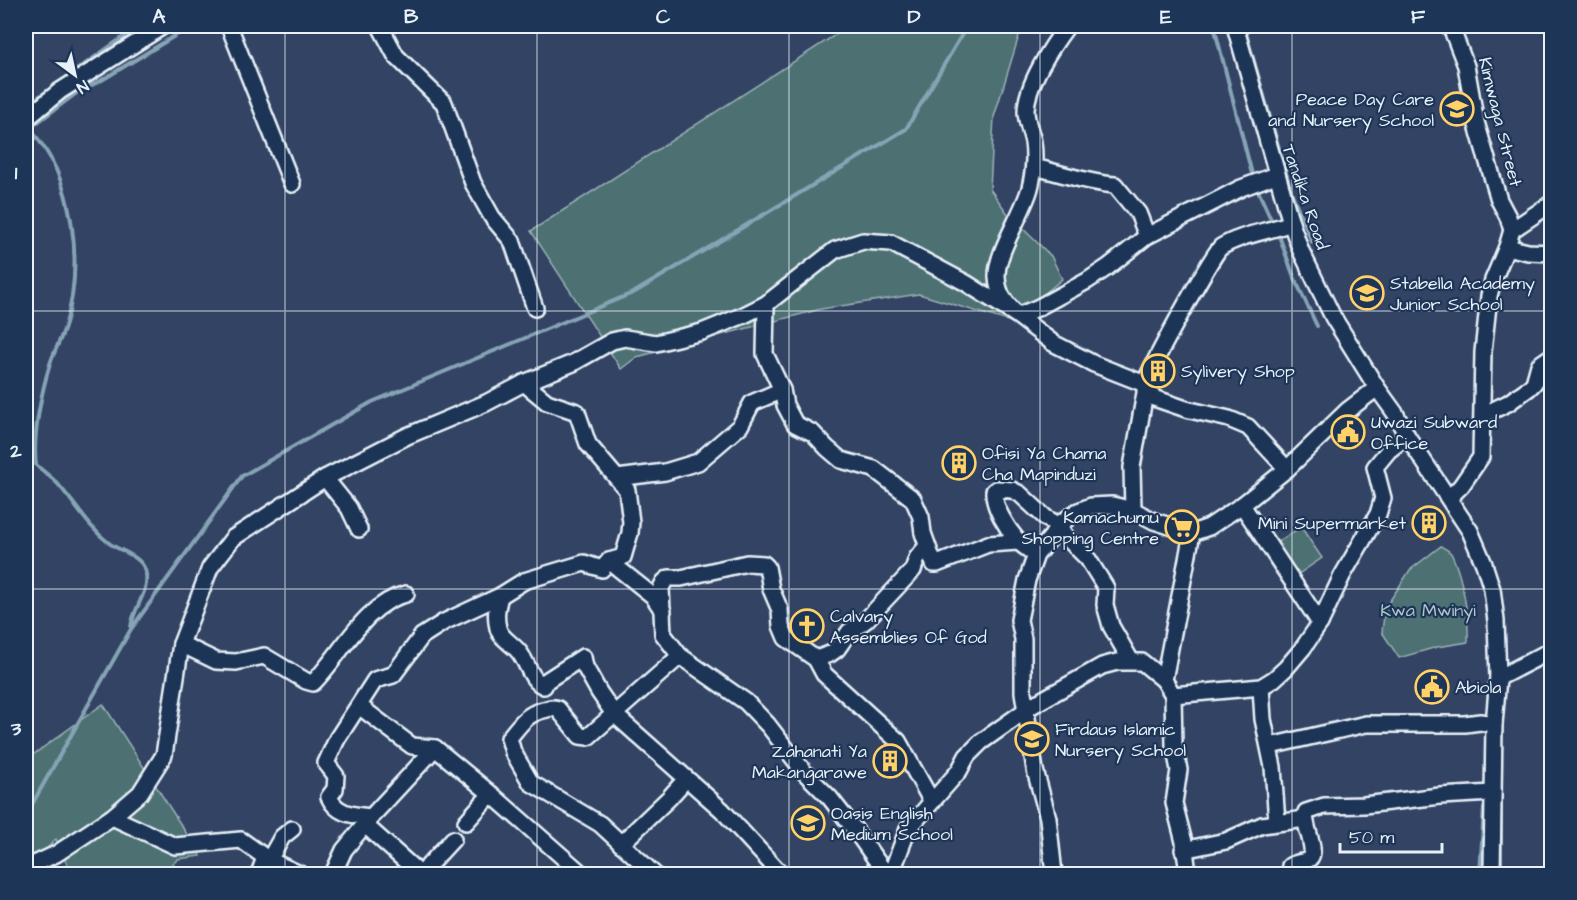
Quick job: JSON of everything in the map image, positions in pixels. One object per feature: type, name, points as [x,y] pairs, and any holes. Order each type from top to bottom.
[{"type":"street","points":[[26,119],[60,91],[163,26]]},
{"type":"street","points":[[229,26],[292,184]]},
{"type":"street","points":[[380,26],[396,56],[444,103],[473,183],[492,217],[512,241],[535,308]]},
{"type":"street","points":[[1018,316],[999,295],[996,274],[999,261],[1030,189],[1034,167],[1033,143],[1026,111],[1031,85],[1040,73],[1049,51],[1067,26]]},
{"type":"street","name":"Tandika Road","points":[[1234,26],[1276,175],[1301,251],[1333,317],[1395,413],[1407,436],[1470,531],[1492,589],[1496,621],[1498,678],[1494,724],[1492,874]]},
{"type":"street","name":"Kimwaga Street","points":[[1448,26],[1452,30],[1466,66],[1482,142],[1499,200],[1512,230]]},
{"type":"street","points":[[1462,26],[1462,54]]},
{"type":"street","points":[[1034,167],[1095,183],[1115,185],[1138,213],[1147,236]]},
{"type":"street","points":[[1018,316],[1087,281],[1147,236],[1241,188],[1276,175]]},
{"type":"street","points":[[1449,498],[1461,486],[1481,457],[1483,352],[1493,280],[1512,230],[1551,203]]},
{"type":"street","points":[[1133,510],[1132,467],[1145,384],[1161,348],[1218,250],[1242,237],[1291,223]]},
{"type":"street","points":[[26,868],[56,854],[112,817],[141,793],[164,755],[181,644],[210,568],[233,538],[325,478],[407,436],[486,403],[524,382],[573,363],[612,341],[625,338],[656,343],[702,332],[744,315],[766,304],[836,250],[863,241],[891,243],[966,283],[1018,316],[1053,343],[1094,364],[1145,384],[1154,398],[1186,409],[1229,419],[1248,427],[1287,469]]},
{"type":"street","points":[[1507,247],[1528,252],[1551,253]]},
{"type":"street","points":[[766,304],[765,354],[782,390],[784,405],[795,424],[813,433],[841,460],[874,470],[913,499],[921,517],[927,546],[936,564],[988,544],[1018,542]]},
{"type":"street","points":[[1483,415],[1508,403],[1529,388],[1534,383],[1539,365],[1551,356]]},
{"type":"street","points":[[453,839],[422,874],[368,821],[343,813],[330,801],[329,797],[335,789],[336,776],[326,763],[337,739],[375,680],[393,675],[422,636],[466,610],[500,596],[524,581],[584,563],[602,569],[609,561],[623,557],[632,522],[627,490],[588,444],[577,412],[547,402],[524,382]]},
{"type":"street","points":[[1054,874],[1048,818],[1035,770],[1024,712],[1023,639],[1019,620],[1027,580],[1036,555],[1058,525],[1078,511],[1090,506],[1112,505],[1133,510],[1154,521],[1192,534],[1209,527],[1242,505],[1287,469],[1348,410],[1377,388]]},
{"type":"street","points":[[617,478],[665,472],[698,462],[740,426],[752,403],[782,390]]},
{"type":"street","points":[[1173,695],[1261,687],[1286,668],[1320,623],[1342,576],[1378,514],[1383,498],[1375,467],[1389,450],[1407,436]]},
{"type":"street","points":[[325,478],[349,508],[359,529]]},
{"type":"street","points":[[1036,555],[1018,542],[1002,517],[994,498],[994,491],[997,489],[1016,491],[1046,518],[1058,525],[1066,537],[1088,559],[1106,588],[1105,604],[1111,626],[1131,661]]},
{"type":"street","points":[[1242,505],[1320,623]]},
{"type":"street","points":[[1164,680],[1192,534]]},
{"type":"street","points":[[816,659],[837,649],[849,633],[866,620],[913,570],[917,558],[927,546]]},
{"type":"street","points":[[609,561],[653,596],[663,611]]},
{"type":"street","points":[[886,874],[830,798],[805,773],[768,725],[746,702],[680,656],[663,634],[661,588],[664,582],[669,578],[681,578],[747,563],[764,564],[767,567],[771,589],[780,609],[786,639],[816,659],[824,674],[898,741],[931,800]]},
{"type":"street","points":[[181,644],[216,661],[236,662],[264,656],[312,683],[373,611],[393,597],[406,594]]},
{"type":"street","points":[[500,596],[495,613],[498,631],[520,653],[537,681],[544,686],[546,681],[583,657],[585,667],[594,684],[614,714],[722,810],[781,874]]},
{"type":"street","points":[[1498,678],[1551,650]]},
{"type":"street","points":[[654,874],[600,824],[531,783],[513,752],[509,738],[524,719],[533,712],[553,707],[558,709],[579,736],[588,737],[680,656]]},
{"type":"street","points":[[891,874],[908,829],[981,742],[1032,705],[1102,666],[1131,661],[1142,662],[1164,680],[1173,695],[1174,745],[1179,770],[1174,803],[1184,842],[1188,874]]},
{"type":"street","points":[[1261,687],[1263,719],[1270,746],[1277,822]]},
{"type":"street","points":[[359,706],[412,746],[435,748],[582,874]]},
{"type":"street","points":[[1270,746],[1366,724],[1480,722],[1494,724]]},
{"type":"street","points":[[333,874],[344,850],[435,748]]},
{"type":"street","points":[[621,844],[686,779]]},
{"type":"street","points":[[1291,874],[1290,866],[1307,861],[1313,849],[1305,819],[1306,812],[1324,807],[1493,793]]},
{"type":"street","points":[[466,822],[491,794]]},
{"type":"street","points":[[112,817],[175,846],[241,840],[269,860],[300,874]]},
{"type":"street","points":[[1184,850],[1226,841],[1262,825],[1305,819]]},
{"type":"street","points":[[259,874],[263,863],[269,860],[282,837],[292,829]]},
{"type":"green space","points":[[849,26],[1022,26],[994,117],[990,189],[1008,214],[1051,256],[1062,279],[1011,322],[919,294],[821,309],[637,357],[621,369],[531,231]]},
{"type":"green space","points":[[1301,527],[1322,558],[1294,577],[1271,546]]},
{"type":"green space","name":"Kwa Mwinyi","points":[[1441,546],[1451,554],[1459,575],[1466,609],[1468,642],[1437,647],[1399,658],[1382,632],[1385,608],[1410,570]]},
{"type":"green space","points":[[103,704],[201,856],[178,859],[162,874],[71,874],[56,839],[26,870],[26,760]]},
{"type":"waterway","points":[[26,106],[139,26]]},
{"type":"waterway","points":[[26,131],[78,92],[191,26]]},
{"type":"waterway","points":[[26,815],[131,629],[242,476],[372,402],[635,292],[906,129],[967,26]]},
{"type":"waterway","points":[[1214,26],[1253,178]]},
{"type":"waterway","points":[[1244,26],[1292,194],[1312,242]]},
{"type":"waterway","points":[[29,128],[45,148],[57,171],[66,196],[74,250],[71,302],[41,399],[35,440],[36,465],[57,483],[101,536],[137,559],[144,568],[145,588],[131,627]]},
{"type":"waterway","points":[[1256,186],[1274,226]]},
{"type":"waterway","points":[[1278,233],[1294,277],[1317,326]]},
{"type":"waterway","points":[[1501,807],[1501,874]]},
{"type":"waterway","points":[[1480,874],[1484,808]]},
{"type":"place","name":"Peace Day Care and Nursery School","points":[[1457,109]]},
{"type":"place","name":"Stabella Academy Junior School","points":[[1367,293]]},
{"type":"place","name":"Sylivery Shop","points":[[1158,371]]},
{"type":"place","name":"Uwazi Subward Office","points":[[1348,432]]},
{"type":"place","name":"Ofisi Ya Chama Cha Mapinduzi","points":[[959,463]]},
{"type":"place","name":"Mini Supermarket","points":[[1429,523]]},
{"type":"place","name":"Kamachumu Shopping Centre","points":[[1182,527]]},
{"type":"place","name":"Calvary Assemblies Of God","points":[[807,626]]},
{"type":"place","name":"Abiola","points":[[1432,687]]},
{"type":"place","name":"Firdaus Islamic Nursery School","points":[[1032,739]]},
{"type":"place","name":"Zahanati Ya Makangarawe","points":[[890,761]]},
{"type":"place","name":"Oasis English Medium School","points":[[808,823]]}]
